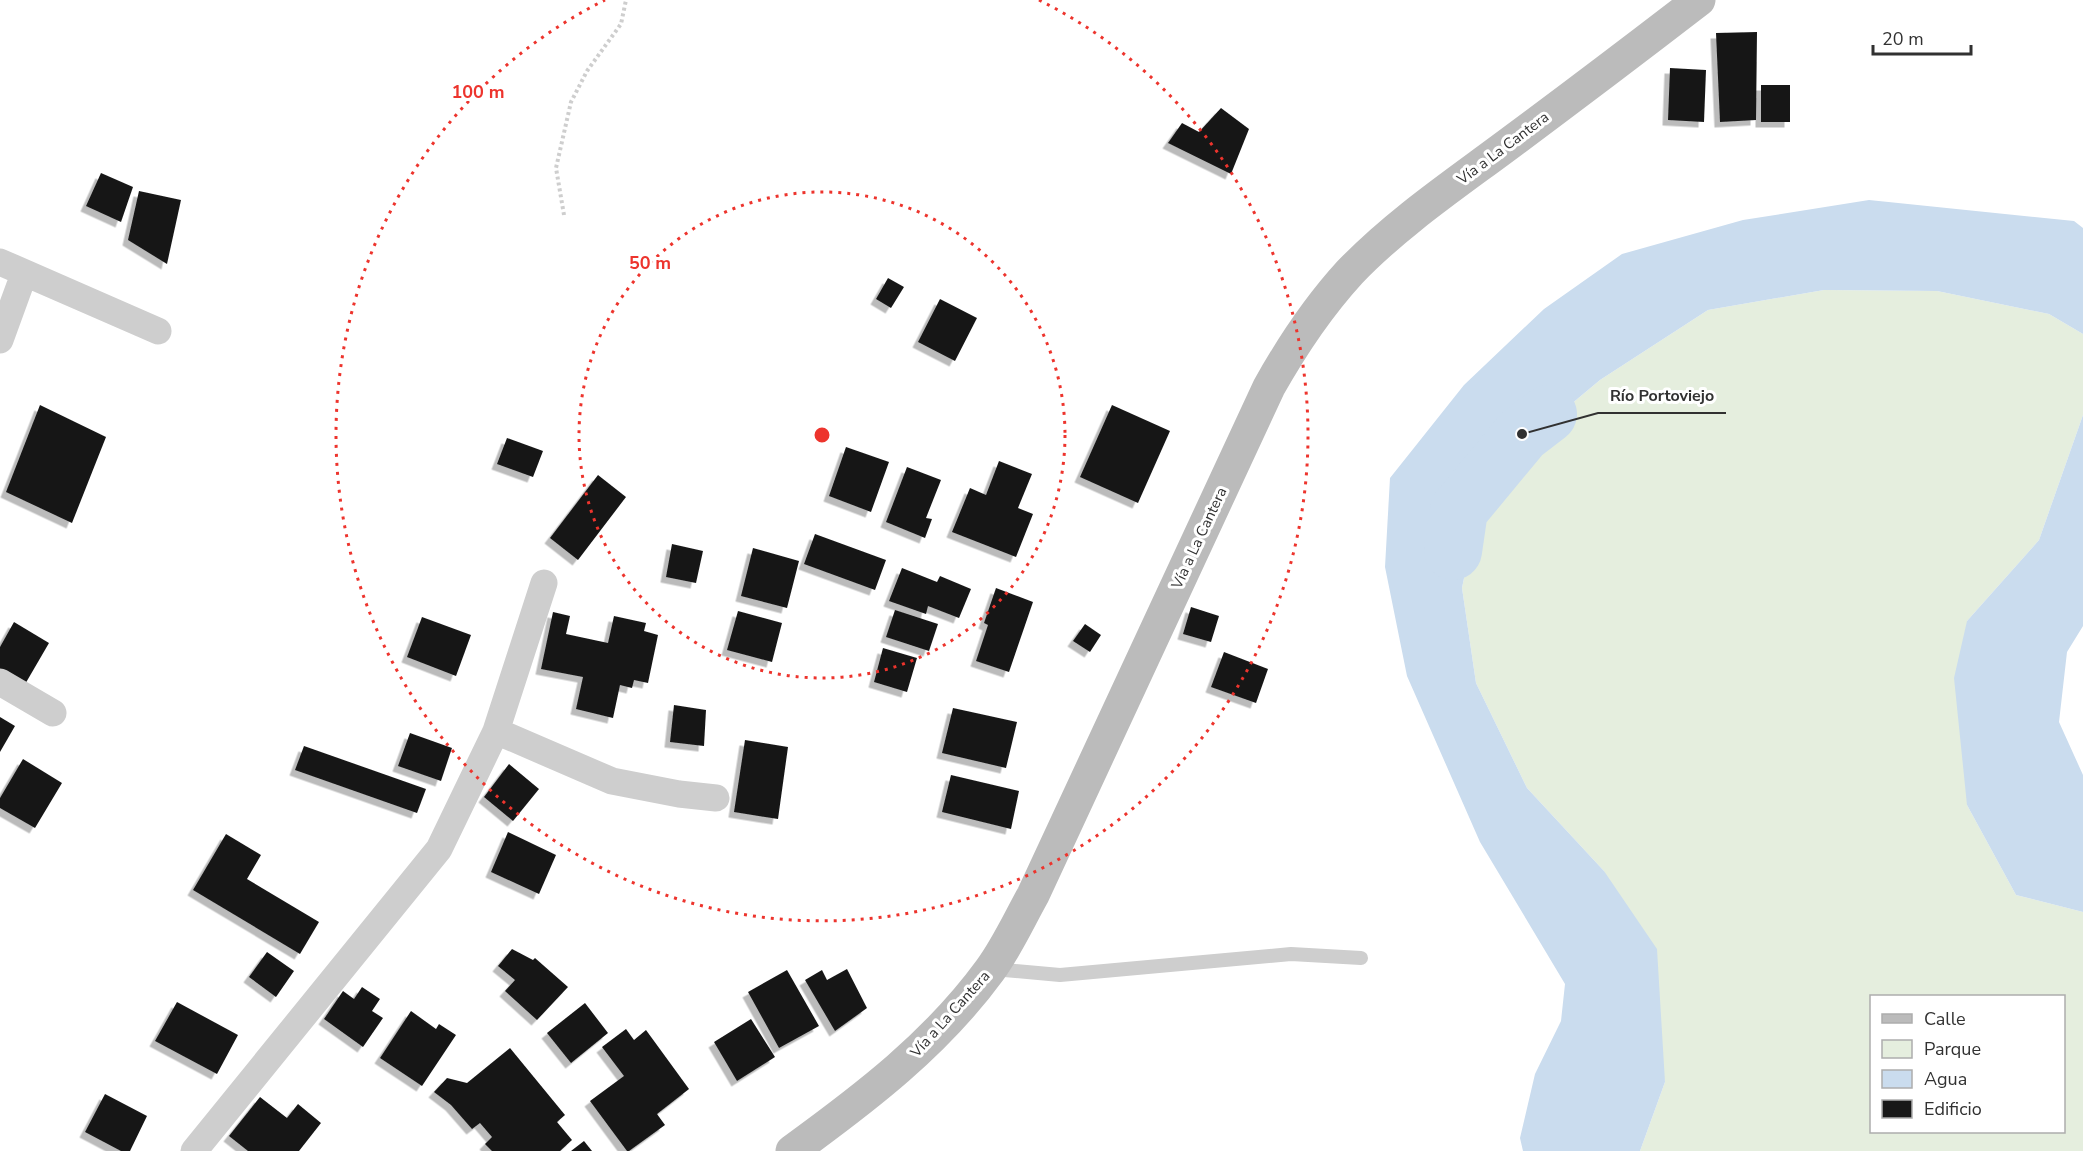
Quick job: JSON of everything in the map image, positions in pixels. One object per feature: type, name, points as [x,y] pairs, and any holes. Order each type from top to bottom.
[{"type":"main road","name":"Vía a La Cantera","points":[[792,1151],[838,1118],[932,1039],[990,969],[1033,895],[1269,387],[1316,312],[1351,272],[1383,242],[1445,192],[1700,0]]},
{"type":"street","points":[[0,262],[158,331]]},
{"type":"street","points":[[0,340],[24,274]]},
{"type":"street","points":[[194,1151],[439,849],[496,731],[544,583]]},
{"type":"street","points":[[0,682],[53,713]]},
{"type":"street","points":[[496,731],[612,782],[716,798]]},
{"type":"lane","points":[[990,969],[1060,975],[1291,954],[1361,958]]},
{"type":"path","points":[[564,215],[556,168],[571,102],[587,71],[621,24],[626,0]]},
{"type":"green space","points":[[1824,290],[1937,291],[2049,314],[2083,334],[2083,415],[2039,540],[1967,621],[1967,805],[2016,895],[2083,912],[2083,1151],[1640,1151],[1665,1082],[1604,871],[1527,788],[1476,683],[1462,588],[1485,476],[1600,380],[1708,310]]},
{"type":"water","points":[[1869,200],[2074,221],[2083,228],[2083,334],[2049,314],[1937,291],[1824,290],[1708,310],[1600,380],[1485,476],[1462,588],[1476,683],[1527,788],[1604,871],[1657,949],[1665,1082],[1640,1151],[1523,1151],[1520,1138],[1535,1074],[1561,1021],[1565,984],[1480,842],[1407,676],[1385,567],[1390,478],[1464,385],[1544,309],[1622,254],[1743,220]]},
{"type":"water","points":[[2083,415],[2083,626],[2067,652],[2059,722],[2083,775],[2083,912],[2016,895],[1967,805],[1954,678],[1967,621],[2039,540]]},
{"type":"building","points":[[1757,32],[1756,120],[1720,122],[1716,33]]},
{"type":"building","points":[[1670,68],[1706,70],[1704,122],[1668,120]]},
{"type":"building","points":[[1761,85],[1790,85],[1790,122],[1761,122]]},
{"type":"building","points":[[1221,108],[1249,129],[1231,174],[1168,143],[1182,123],[1199,132]]},
{"type":"building","points":[[101,173],[133,187],[121,222],[86,206]]},
{"type":"building","points":[[139,191],[181,200],[167,264],[128,240]]},
{"type":"building","points":[[888,278],[904,287],[891,308],[876,299]]},
{"type":"building","points":[[940,299],[977,318],[955,361],[918,342]]},
{"type":"building","points":[[40,405],[106,437],[72,523],[6,492]]},
{"type":"building","points":[[1112,405],[1170,431],[1138,503],[1080,477]]},
{"type":"building","points":[[507,438],[543,451],[533,477],[497,464]]},
{"type":"building","points":[[846,447],[889,462],[871,512],[829,496]]},
{"type":"building","points":[[999,461],[1032,474],[1018,508],[1033,514],[1016,557],[952,532],[970,488],[986,495]]},
{"type":"building","points":[[907,467],[941,480],[926,518],[932,519],[925,538],[886,522]]},
{"type":"building","points":[[598,475],[626,497],[578,560],[550,538]]},
{"type":"building","points":[[815,534],[886,560],[875,590],[804,564]]},
{"type":"building","points":[[672,544],[703,551],[696,583],[666,577]]},
{"type":"building","points":[[753,548],[799,561],[787,608],[741,596]]},
{"type":"building","points":[[902,568],[937,582],[940,576],[971,589],[959,618],[928,606],[926,614],[889,601]]},
{"type":"building","points":[[996,588],[1033,602],[1009,672],[976,661],[988,625],[984,623]]},
{"type":"building","points":[[1191,607],[1219,616],[1211,642],[1183,634]]},
{"type":"building","points":[[895,610],[938,624],[929,651],[886,637]]},
{"type":"building","points":[[738,611],[782,623],[772,662],[727,650]]},
{"type":"building","points":[[553,612],[570,616],[566,634],[608,643],[614,616],[646,623],[644,631],[658,635],[648,683],[634,680],[632,688],[620,685],[613,718],[576,709],[583,677],[541,669]]},
{"type":"building","points":[[422,617],[471,635],[456,676],[407,657]]},
{"type":"building","points":[[14,622],[49,643],[24,686],[0,671],[0,647]]},
{"type":"building","points":[[1085,624],[1101,635],[1090,652],[1073,641]]},
{"type":"building","points":[[883,648],[917,658],[907,692],[874,682]]},
{"type":"building","points":[[1224,652],[1268,669],[1256,703],[1211,687]]},
{"type":"building","points":[[674,705],[706,710],[704,746],[670,742]]},
{"type":"building","points":[[953,708],[1017,722],[1006,768],[942,753]]},
{"type":"building","points":[[0,717],[15,726],[0,752]]},
{"type":"building","points":[[410,733],[452,748],[441,781],[398,766]]},
{"type":"building","points":[[745,740],[788,747],[778,819],[734,812]]},
{"type":"building","points":[[304,746],[426,789],[417,813],[295,770]]},
{"type":"building","points":[[23,759],[62,783],[35,828],[0,808],[0,798]]},
{"type":"building","points":[[509,764],[539,789],[513,821],[484,797]]},
{"type":"building","points":[[951,775],[1019,791],[1011,829],[942,812]]},
{"type":"building","points":[[508,832],[556,855],[539,894],[491,872]]},
{"type":"building","points":[[226,834],[261,855],[247,879],[319,922],[300,954],[193,890]]},
{"type":"building","points":[[512,949],[533,960],[535,958],[568,987],[537,1020],[505,991],[515,980],[498,966]]},
{"type":"building","points":[[267,952],[294,971],[276,997],[249,977]]},
{"type":"building","points":[[847,969],[867,1008],[835,1031],[805,980],[822,970],[827,980]]},
{"type":"building","points":[[787,970],[819,1026],[779,1048],[748,992]]},
{"type":"building","points":[[362,987],[380,999],[372,1011],[383,1018],[363,1047],[324,1019],[343,991],[354,999]]},
{"type":"building","points":[[177,1002],[238,1035],[217,1074],[155,1041]]},
{"type":"building","points":[[585,1003],[608,1033],[571,1063],[547,1033]]},
{"type":"building","points":[[411,1011],[436,1029],[439,1024],[456,1035],[422,1086],[380,1058]]},
{"type":"building","points":[[751,1019],[775,1057],[737,1081],[714,1042]]},
{"type":"building","points":[[626,1029],[634,1040],[646,1030],[689,1089],[657,1114],[665,1125],[629,1151],[590,1101],[624,1076],[602,1047]]},
{"type":"building","points":[[510,1048],[565,1115],[557,1122],[572,1140],[560,1151],[492,1151],[485,1144],[492,1137],[480,1123],[472,1129],[451,1105],[434,1092],[447,1078],[467,1083]]},
{"type":"building","points":[[105,1094],[147,1116],[130,1151],[121,1151],[85,1132]]},
{"type":"building","points":[[260,1097],[287,1118],[298,1104],[321,1123],[299,1151],[248,1151],[229,1136]]},
{"type":"building","points":[[584,1141],[592,1151],[571,1151]]},
{"type":"waterway","points":[[1453,551],[1459,510],[1522,434],[1548,414]]},
{"type":"place","name":"Río Portoviejo","points":[[1522,434]]}]
